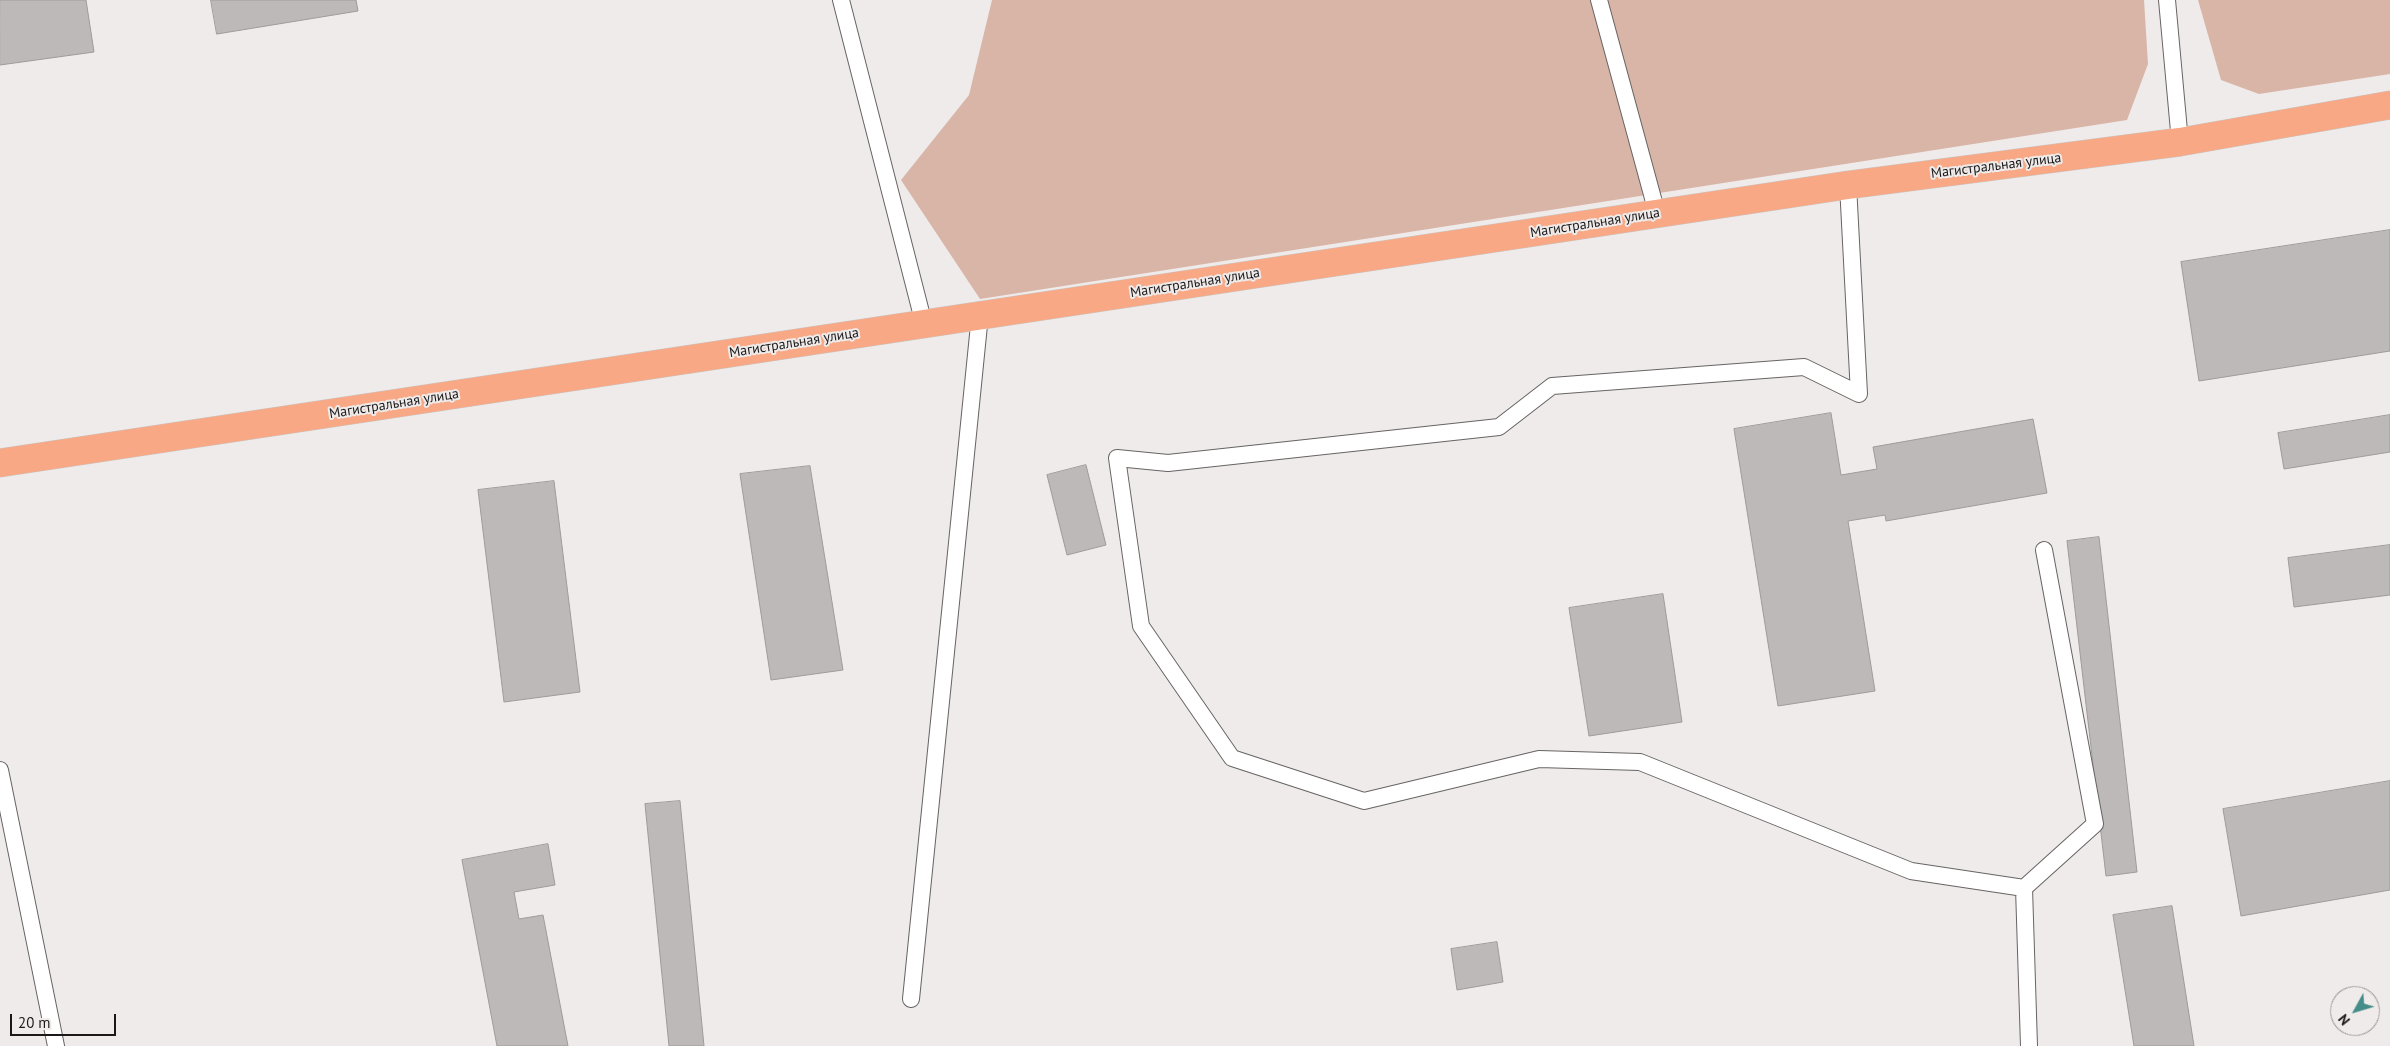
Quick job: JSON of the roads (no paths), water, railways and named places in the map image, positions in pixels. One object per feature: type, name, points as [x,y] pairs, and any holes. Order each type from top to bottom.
[{"type":"main road","name":"Магистральная улица","points":[[0,463],[1848,185],[2180,142],[2390,105]]},
{"type":"lane","points":[[841,0],[924,324]]},
{"type":"lane","points":[[1599,0],[1657,214]]},
{"type":"lane","points":[[2167,0],[2180,142]]},
{"type":"lane","points":[[1848,185],[1859,394],[1804,367],[1552,386],[1500,427],[1168,463],[1117,458],[1141,626],[1232,758],[1364,801],[1539,759],[1640,762],[1911,871],[2024,888]]},
{"type":"lane","points":[[911,999],[980,316]]},
{"type":"lane","points":[[2024,888],[2096,824],[2044,550]]},
{"type":"lane","points":[[0,770],[56,1046]]},
{"type":"lane","points":[[2024,888],[2029,1046]]}]
